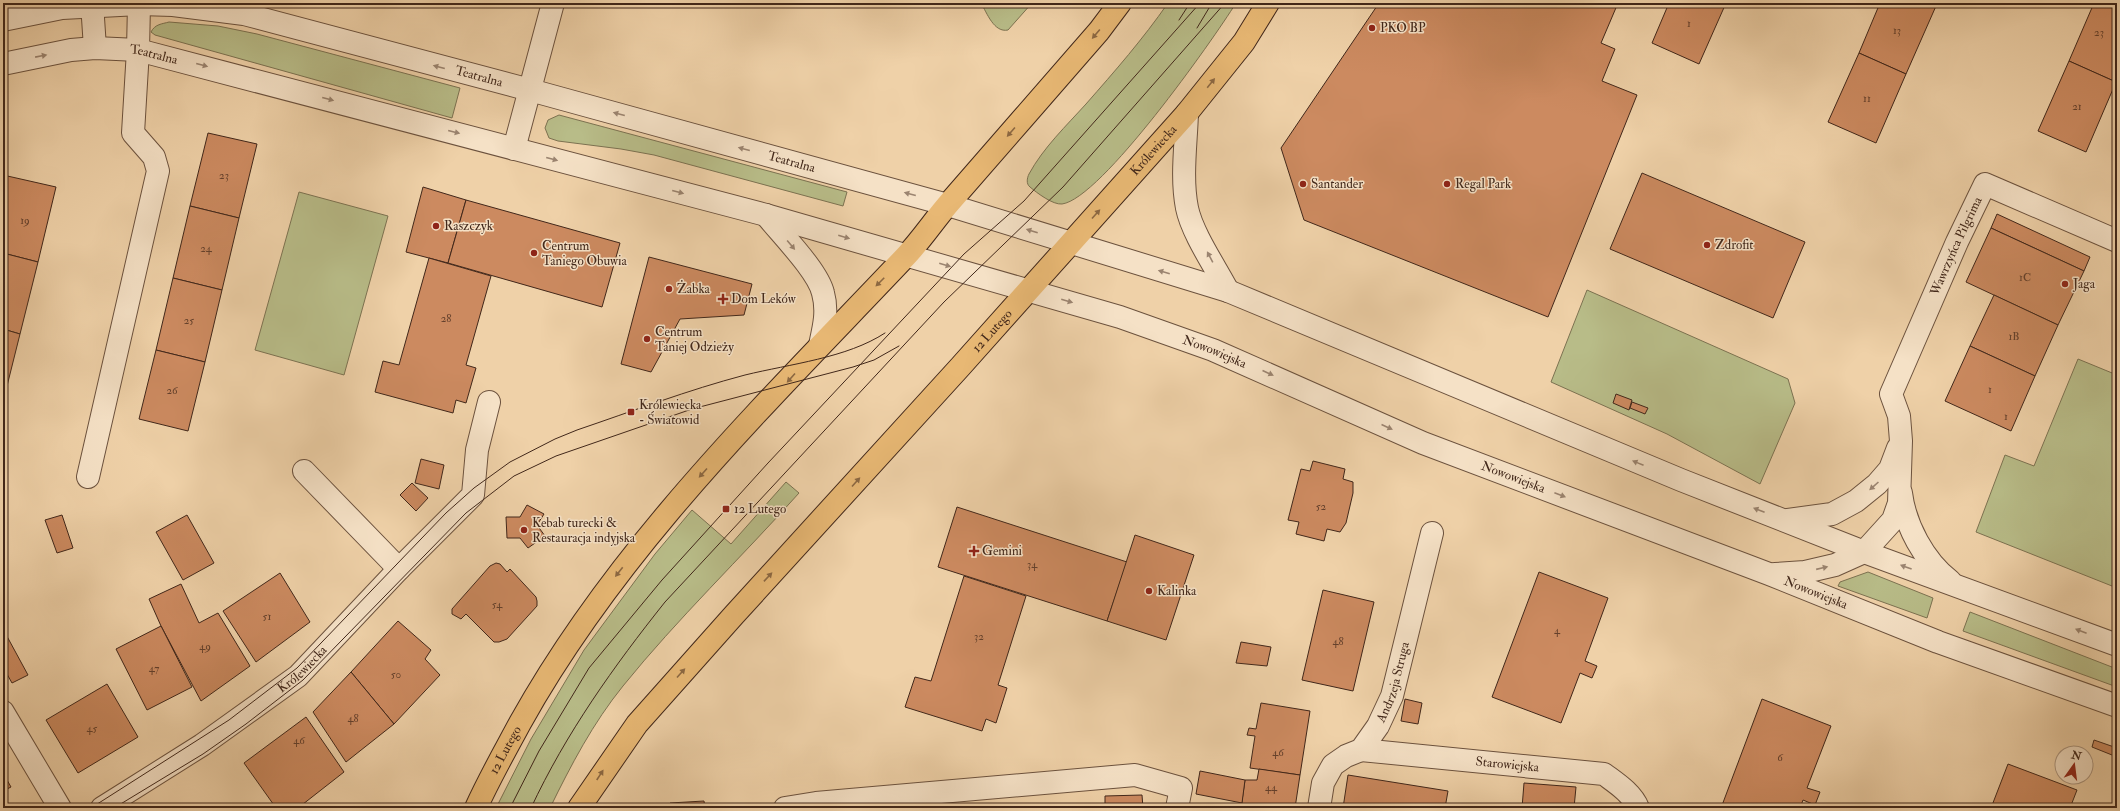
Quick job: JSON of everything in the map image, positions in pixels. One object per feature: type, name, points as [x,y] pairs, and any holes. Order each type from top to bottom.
[{"type":"main road","points":[[907,255],[948,205],[1099,31],[1120,3]]},
{"type":"main road","name":"Królewiecka","points":[[1030,290],[1069,243],[1187,113],[1244,42],[1268,3]]},
{"type":"main road","name":"12 Lutego","points":[[476,808],[529,707],[563,651],[603,592],[676,503],[820,345],[907,255]]},
{"type":"main road","name":"12 Lutego","points":[[579,808],[637,724],[670,685],[1030,290]]},
{"type":"street","points":[[514,149],[553,3]]},
{"type":"street","points":[[92,4],[95,48]]},
{"type":"street","name":"Teatralna","points":[[3,20],[62,8],[92,4],[173,5],[244,14],[530,90],[948,205]]},
{"type":"street","points":[[88,477],[158,171],[154,157],[133,133],[139,4]]},
{"type":"street","name":"Teatralna","points":[[3,64],[71,50],[95,48],[138,50],[766,216],[907,255]]},
{"type":"street","points":[[1187,113],[1184,187],[1187,210],[1195,229],[1228,291]]},
{"type":"street","name":"Wawrzyńca Pilgrima","points":[[1770,574],[1805,572],[1835,565],[1864,552],[1893,520],[1899,503],[1901,441],[1899,416],[1891,394],[1957,242],[1985,184],[2117,241]]},
{"type":"street","points":[[948,205],[1228,291],[1572,436],[1864,552],[2117,645]]},
{"type":"street","points":[[766,216],[815,276],[823,291],[825,321],[820,345]]},
{"type":"street","name":"Nowowiejska","points":[[907,255],[1120,316],[1206,347],[1423,443],[1770,574],[1938,642],[2117,706]]},
{"type":"street","name":"Królewiecka","points":[[102,808],[202,745],[298,676],[398,568],[473,495],[477,450],[489,402]]},
{"type":"street","name":"Wawrzyńca Pilgrima","points":[[1784,520],[1812,518],[1832,514],[1856,501],[1877,484],[1890,469],[1901,441]]},
{"type":"street","points":[[304,471],[398,568]]},
{"type":"street","name":"Wawrzyńca Pilgrima","points":[[1900,488],[1903,508],[1919,543],[1937,569],[1958,587]]},
{"type":"street","name":"Andrzeja Struga","points":[[1361,750],[1378,726],[1392,696],[1432,533]]},
{"type":"street","points":[[3,712],[60,808]]},
{"type":"street","points":[[1319,808],[1323,783],[1332,765],[1346,756],[1361,750]]},
{"type":"street","name":"Starowiejska","points":[[1361,750],[1604,774],[1619,785],[1635,801],[1638,808]]},
{"type":"street","points":[[786,808],[816,803],[1135,776],[1181,788],[1177,808]]},
{"type":"green space","points":[[981,3],[1032,3],[1008,30],[1003,30],[995,25],[988,17]]},
{"type":"green space","points":[[1168,3],[1236,3],[1205,49],[1155,116],[1102,176],[1080,195],[1062,204],[1050,201],[1030,187],[1027,183],[1028,176],[1035,164],[1056,137],[1128,55]]},
{"type":"green space","points":[[169,22],[218,26],[257,34],[460,88],[452,118],[155,35],[151,32],[157,26]]},
{"type":"green space","points":[[559,115],[847,192],[843,206],[654,155],[558,141],[549,138],[545,128],[548,120]]},
{"type":"green space","points":[[299,192],[388,216],[344,375],[255,350]]},
{"type":"green space","points":[[1587,290],[1788,379],[1795,403],[1760,484],[1667,434],[1551,382]]},
{"type":"green space","points":[[2078,359],[2117,375],[2117,588],[1976,532],[2005,455],[2034,466]]},
{"type":"green space","points":[[786,482],[799,493],[666,636],[623,686],[612,700],[583,745],[550,808],[496,808],[531,739],[584,650],[655,554],[692,510],[731,544]]},
{"type":"green space","points":[[1868,572],[1933,598],[1927,618],[1838,586],[1840,582]]},
{"type":"green space","points":[[1970,612],[2117,669],[2117,687],[1963,631]]},
{"type":"building","name":"Regal Park","points":[[1379,3],[1618,3],[1601,43],[1615,49],[1602,81],[1637,95],[1548,317],[1304,220],[1281,148]]},
{"type":"building","points":[[1669,3],[1726,3],[1699,64],[1652,43]]},
{"type":"building","points":[[1880,3],[1929,3],[1936,6],[1906,74],[1859,53]]},
{"type":"building","points":[[2094,3],[2117,3],[2116,82],[2069,61]]},
{"type":"building","points":[[1859,53],[1906,74],[1876,143],[1828,122]]},
{"type":"building","points":[[2069,61],[2116,82],[2086,152],[2038,131]]},
{"type":"building","points":[[208,133],[257,144],[239,218],[190,206]]},
{"type":"building","name":"Zdrofit","points":[[1642,173],[1805,242],[1773,318],[1610,249]]},
{"type":"building","points":[[3,175],[56,187],[38,262],[3,253]]},
{"type":"building","name":"Raszczyk","points":[[423,187],[466,200],[448,263],[406,252]]},
{"type":"building","name":"Centrum Taniego Obuwia","points":[[466,200],[620,243],[602,307],[448,263]]},
{"type":"building","points":[[190,206],[239,218],[222,290],[173,278]]},
{"type":"building","points":[[1997,214],[2090,257],[2084,271],[1991,228]]},
{"type":"building","points":[[1991,228],[2084,271],[2058,325],[1966,282]]},
{"type":"building","points":[[3,253],[38,262],[20,334],[3,329]]},
{"type":"building","points":[[649,257],[752,284],[744,315],[680,319],[651,372],[621,364]]},
{"type":"building","points":[[429,258],[491,276],[466,365],[476,368],[466,403],[456,400],[453,413],[375,392],[383,361],[399,365]]},
{"type":"building","points":[[173,278],[222,290],[205,362],[156,350]]},
{"type":"building","points":[[1994,295],[2058,325],[2035,376],[1970,346]]},
{"type":"building","points":[[3,329],[20,334],[3,402]]},
{"type":"building","points":[[1970,346],[2035,376],[2011,431],[1945,401]]},
{"type":"building","points":[[156,350],[205,362],[188,431],[139,419]]},
{"type":"building","points":[[1616,394],[1632,400],[1629,410],[1613,403]]},
{"type":"building","points":[[1632,402],[1648,408],[1645,414],[1630,408]]},
{"type":"building","points":[[421,459],[444,465],[439,489],[415,483]]},
{"type":"building","points":[[1313,461],[1345,469],[1343,479],[1353,482],[1353,493],[1346,523],[1340,532],[1327,529],[1324,541],[1296,534],[1299,522],[1288,520],[1301,469],[1310,471]]},
{"type":"building","points":[[412,483],[428,498],[416,511],[400,495]]},
{"type":"building","name":"Kebab turecki & Restauracja indyjska","points":[[527,505],[544,514],[537,525],[545,536],[528,548],[520,538],[507,538],[506,517],[520,517]]},
{"type":"building","points":[[957,507],[1127,562],[1107,621],[938,567]]},
{"type":"building","points":[[62,515],[73,548],[57,553],[45,520]]},
{"type":"building","points":[[187,515],[214,563],[183,580],[156,532]]},
{"type":"building","name":"Kalinka","points":[[1135,535],[1194,555],[1166,640],[1107,621]]},
{"type":"building","points":[[496,563],[500,564],[507,572],[510,569],[536,597],[537,601],[537,606],[507,639],[499,642],[494,642],[466,614],[461,619],[452,614],[452,609],[490,566]]},
{"type":"building","points":[[1539,572],[1608,598],[1585,661],[1597,666],[1592,678],[1580,673],[1561,723],[1492,697]]},
{"type":"building","points":[[280,573],[310,622],[256,662],[223,611]]},
{"type":"building","points":[[964,576],[1026,596],[998,685],[1007,688],[996,723],[986,719],[982,731],[905,707],[915,677],[931,681]]},
{"type":"building","points":[[181,584],[199,623],[218,613],[250,666],[201,701],[161,626],[149,599]]},
{"type":"building","points":[[1323,590],[1374,602],[1353,691],[1302,680]]},
{"type":"building","points":[[398,621],[431,650],[425,659],[440,675],[394,724],[351,672]]},
{"type":"building","points":[[161,626],[192,687],[147,710],[116,649]]},
{"type":"building","points":[[3,629],[28,675],[12,683],[3,667]]},
{"type":"building","points":[[1241,642],[1271,647],[1267,666],[1236,663]]},
{"type":"building","points":[[351,672],[394,724],[346,762],[313,712]]},
{"type":"building","points":[[107,684],[138,737],[78,773],[46,720]]},
{"type":"building","points":[[1405,699],[1422,703],[1418,724],[1401,721]]},
{"type":"building","points":[[1762,699],[1831,726],[1807,788],[1820,792],[1815,805],[1803,800],[1800,808],[1721,808]]},
{"type":"building","points":[[1261,703],[1310,711],[1300,775],[1250,768],[1255,736],[1247,735],[1249,728],[1256,729]]},
{"type":"building","points":[[306,717],[344,772],[298,808],[276,808],[244,763]]},
{"type":"building","points":[[2094,740],[2117,748],[2117,757],[2094,748],[2094,745],[2093,745]]},
{"type":"building","points":[[2008,764],[2054,781],[2054,785],[2064,785],[2077,790],[2070,808],[1991,808]]},
{"type":"building","points":[[1259,769],[1300,775],[1295,808],[1241,808],[1245,780],[1257,780]]},
{"type":"building","points":[[1200,771],[1245,780],[1242,803],[1196,794]]},
{"type":"building","points":[[3,773],[11,787],[3,791]]},
{"type":"building","points":[[1348,775],[1448,791],[1445,808],[1343,808]]},
{"type":"building","points":[[1524,783],[1576,787],[1574,808],[1522,808]]},
{"type":"building","points":[[1142,795],[1143,808],[1105,808],[1105,796]]},
{"type":"building","points":[[704,801],[705,808],[670,808],[670,803]]},
{"type":"tram line","points":[[1179,20],[1190,3]]},
{"type":"tram line","points":[[510,808],[539,751],[589,668],[662,580],[768,463],[964,254],[1024,201],[1200,3]]},
{"type":"tram line","points":[[1197,28],[1212,3]]},
{"type":"tram line","points":[[531,808],[575,727],[609,676],[665,602],[944,302],[1063,187],[1225,3]]},
{"type":"tram line","points":[[91,808],[229,720],[297,668],[446,513],[474,488],[510,462],[555,439],[577,430],[661,401],[745,375],[818,359],[853,349],[870,342],[885,333]]},
{"type":"tram line","points":[[114,808],[203,754],[246,724],[303,680],[466,513],[514,476],[556,456],[692,409],[853,367],[874,360],[899,346]]},
{"type":"place","name":"PKO BP","points":[[1372,28]]},
{"type":"place","name":"Santander","points":[[1303,184]]},
{"type":"place","name":"Regal Park","points":[[1447,184]]},
{"type":"place","name":"Raszczyk","points":[[436,226]]},
{"type":"place","name":"Zdrofit","points":[[1707,245]]},
{"type":"place","name":"Centrum Taniego Obuwia","points":[[534,253]]},
{"type":"place","name":"Jaga","points":[[2065,284]]},
{"type":"place","name":"Żabka","points":[[669,289]]},
{"type":"place","name":"Dom Leków","points":[[723,299]]},
{"type":"place","name":"Centrum Taniej Odzieży","points":[[647,339]]},
{"type":"place","name":"Królewiecka - Światowid","points":[[631,412]]},
{"type":"place","name":"12 Lutego","points":[[726,509]]},
{"type":"place","name":"Kebab turecki & Restauracja indyjska","points":[[524,530]]},
{"type":"place","name":"Gemini","points":[[974,551]]},
{"type":"place","name":"Kalinka","points":[[1149,591]]}]
